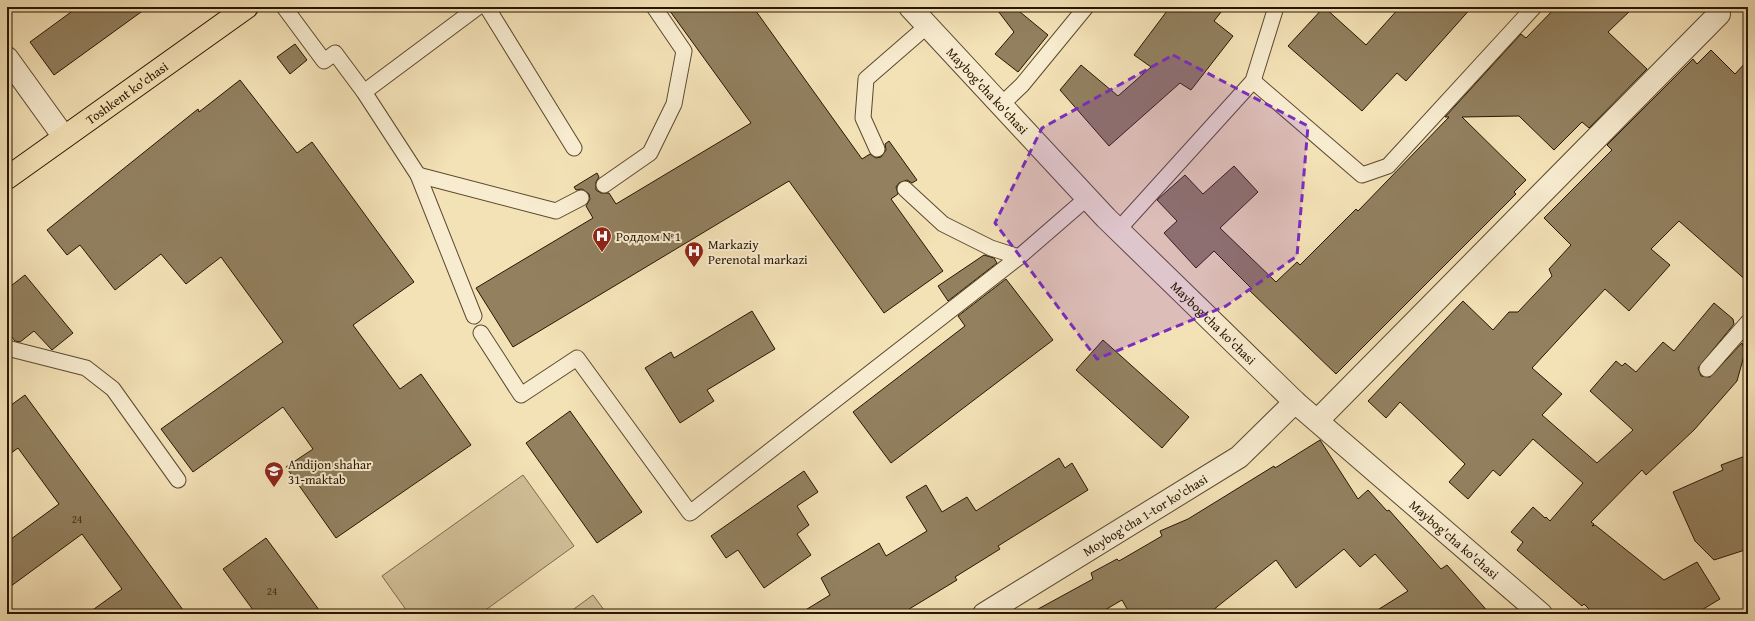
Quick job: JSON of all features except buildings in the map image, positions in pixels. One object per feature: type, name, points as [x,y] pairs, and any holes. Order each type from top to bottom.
[{"type":"main road","name":"Toshkent ko'chasi","points":[[7,178],[247,7]]},
{"type":"street","name":"Maybog'cha ko'chasi","points":[[910,7],[1118,230],[1295,402],[1318,420],[1541,614]]},
{"type":"street","points":[[1318,420],[1719,14]]},
{"type":"street","points":[[7,58],[64,137]]},
{"type":"street","name":"Moybog'cha 1-tor ko'chasi","points":[[984,614],[1239,457],[1295,402]]},
{"type":"lane","points":[[284,7],[324,61],[335,53],[364,92],[418,175],[474,316]]},
{"type":"lane","points":[[364,92],[478,7]]},
{"type":"lane","points":[[487,7],[574,148]]},
{"type":"lane","points":[[604,185],[650,153],[674,104],[684,51],[654,7]]},
{"type":"lane","points":[[1001,105],[1022,85],[1086,7]]},
{"type":"lane","points":[[1118,230],[1253,81],[1276,7]]},
{"type":"lane","points":[[1253,81],[1362,175],[1388,166],[1534,7]]},
{"type":"lane","points":[[878,149],[863,118],[866,79],[927,26]]},
{"type":"lane","points":[[418,175],[556,211],[581,198]]},
{"type":"lane","points":[[905,189],[943,224],[991,248],[1019,257]]},
{"type":"lane","points":[[481,333],[521,395],[577,358],[690,513],[1019,257],[1087,198]]},
{"type":"lane","points":[[1707,369],[1748,322]]},
{"type":"lane","points":[[7,348],[86,368],[113,389],[178,480]]},
{"type":"highlighted area","points":[[1173,55],[1308,126],[1297,256],[1226,306],[1097,359],[995,223],[1042,128]]},
{"type":"shaded area","points":[[523,475],[574,546],[480,614],[409,614],[382,576]]},
{"type":"shaded area","points":[[593,595],[607,614],[567,614]]},
{"type":"place","name":"Роддом №1","points":[[602,253]]},
{"type":"place","name":"Markaziy Perenotal markazi","points":[[694,268]]},
{"type":"place","name":"Andijon shahar 31-maktab","points":[[274,488]]}]
